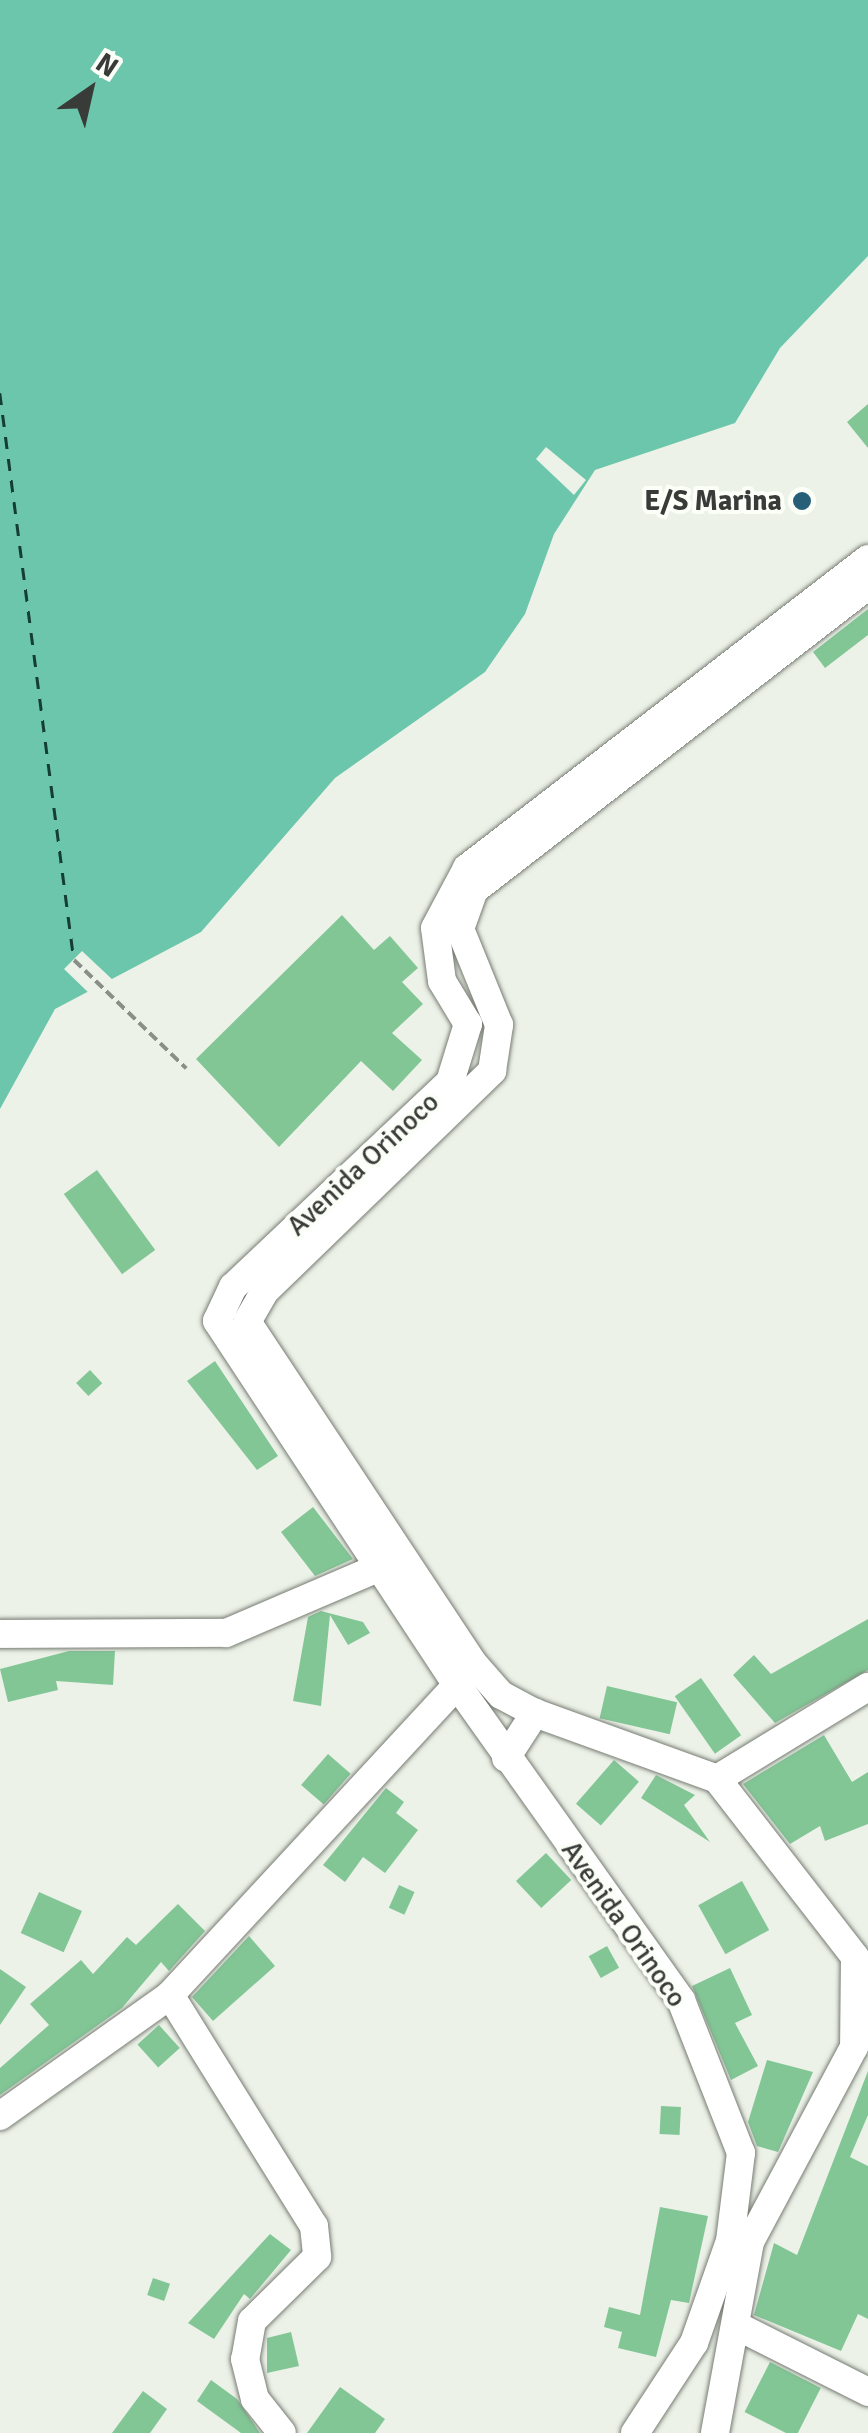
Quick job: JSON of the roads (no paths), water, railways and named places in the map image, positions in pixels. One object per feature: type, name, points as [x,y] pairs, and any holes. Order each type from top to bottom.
[{"type":"street","name":"Avenida Orinoco","points":[[635,2433],[694,2342],[730,2241],[742,2153],[681,2000],[506,1758],[225,1336],[221,1304],[450,1082],[468,1024],[442,981],[435,928],[468,868],[868,559]]},
{"type":"street","name":"Avenida Orinoco","points":[[717,1780],[535,1713],[473,1663],[247,1322],[264,1292],[492,1071],[499,1025],[460,928],[474,890],[868,586]]},
{"type":"street","points":[[0,1634],[226,1633],[380,1567]]},
{"type":"street","points":[[0,2116],[170,1995],[457,1685]]},
{"type":"street","points":[[715,2433],[750,2242],[863,2043],[855,1957],[846,1937],[717,1780],[862,1701]]},
{"type":"street","points":[[506,1758],[535,1713]]},
{"type":"street","points":[[170,1995],[314,2226],[317,2257],[252,2321],[245,2358],[255,2399],[282,2433]]},
{"type":"street","points":[[737,2326],[868,2392]]},
{"type":"place","name":"E/S Marina","points":[[802,501]]}]
